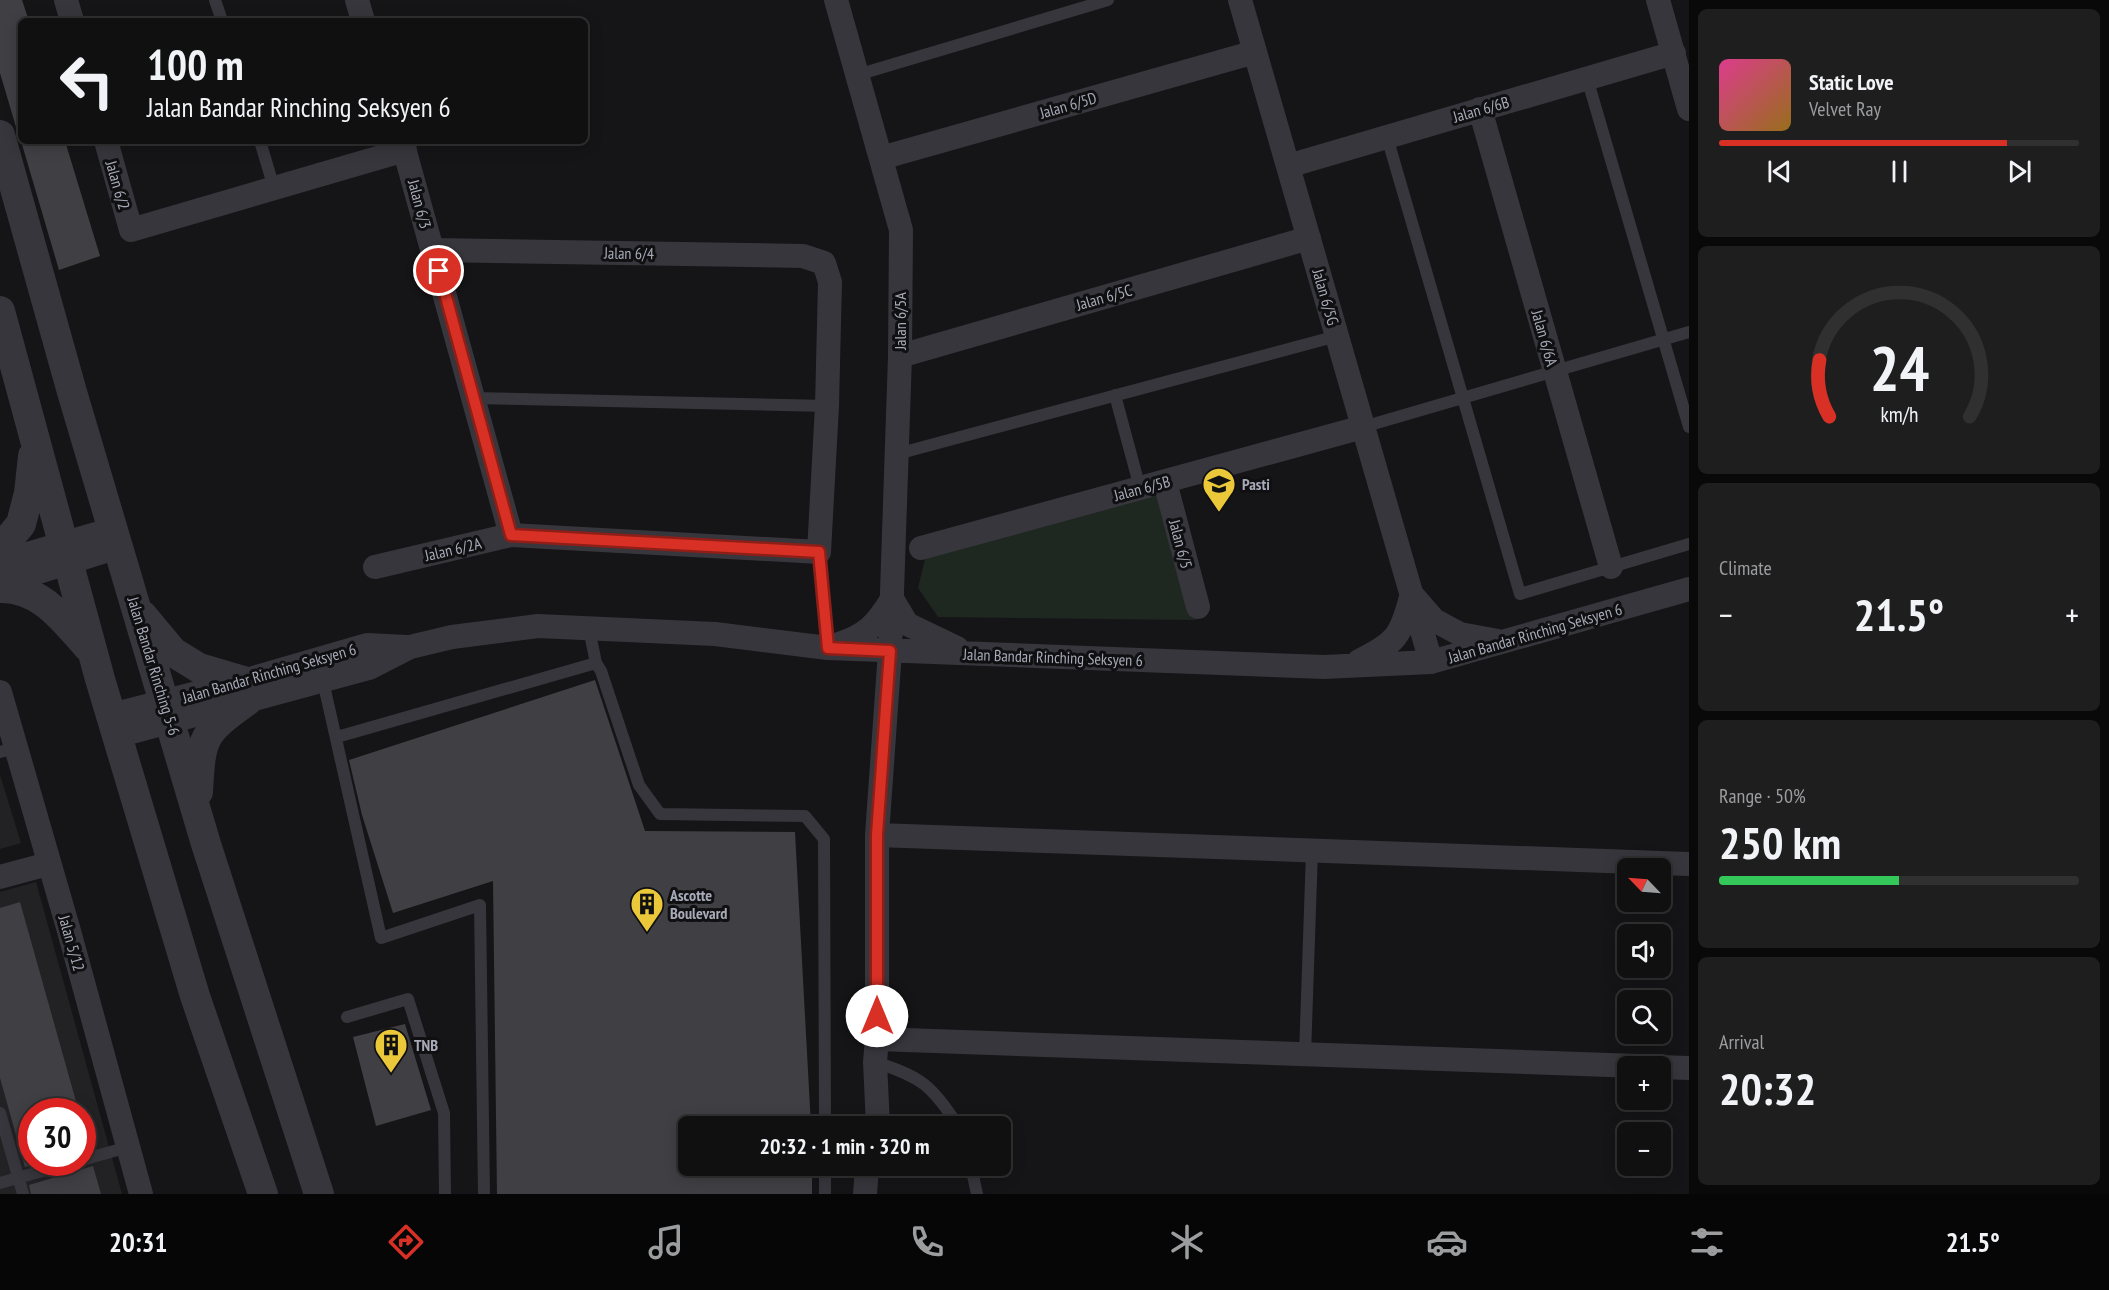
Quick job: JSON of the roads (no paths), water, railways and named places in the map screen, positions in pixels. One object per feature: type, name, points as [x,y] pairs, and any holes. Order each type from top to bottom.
[{"type":"street","points":[[66,0],[71,18]]},
{"type":"street","points":[[357,0],[362,18]]},
{"type":"street","name":"Jalan 6/5A","points":[[836,0],[901,230],[900,356],[890,651],[877,835],[877,1116]]},
{"type":"street","name":"Jalan 6/5G","points":[[1240,0],[1431,662]]},
{"type":"street","points":[[1658,0],[1689,109]]},
{"type":"street","name":"Jalan 6/5D","points":[[880,158],[1255,52]]},
{"type":"street","name":"Jalan 6/6B","points":[[1288,165],[1674,52]]},
{"type":"street","name":"Jalan 6/6A","points":[[1479,109],[1611,567]]},
{"type":"street","name":"Jalan Bandar Rinching 5-6","points":[[0,135],[197,815],[319,1194]]},
{"type":"street","name":"Jalan 6/2","points":[[107,144],[131,230],[274,188]]},
{"type":"street","points":[[274,188],[404,145]]},
{"type":"street","name":"Jalan 6/3","points":[[404,145],[511,535]]},
{"type":"street","name":"Jalan 6/5C","points":[[900,356],[1309,238]]},
{"type":"street","name":"Jalan 6/4","points":[[433,250],[803,256],[824,263],[830,282],[827,406]]},
{"type":"street","points":[[0,311],[114,725],[195,996],[263,1194]]},
{"type":"street","points":[[819,552],[827,406]]},
{"type":"street","name":"Jalan 6/5B","points":[[921,548],[1363,427]]},
{"type":"street","points":[[0,549],[21,524],[29,493],[34,435]]},
{"type":"street","name":"Jalan 6/5","points":[[1165,482],[1198,607]]},
{"type":"street","name":"Jalan 6/2A","points":[[375,567],[511,535],[819,552]]},
{"type":"street","points":[[0,562],[65,552],[115,538]]},
{"type":"street","points":[[0,586],[65,552]]},
{"type":"street","points":[[0,586],[14,588],[36,596],[53,609],[94,654]]},
{"type":"street","name":"Jalan Bandar Rinching Seksyen 6","points":[[245,691],[323,681],[369,668],[410,647],[453,637],[538,626],[715,634],[828,648],[890,651],[1324,667],[1431,662],[1689,589]]},
{"type":"street","name":"Jalan 6/5G","points":[[1411,594],[1434,621],[1460,634],[1503,642]]},
{"type":"street","name":"Jalan 6/5G","points":[[1350,665],[1387,648],[1404,626],[1411,594]]},
{"type":"street","points":[[828,648],[858,638],[878,621],[892,599],[907,624],[938,641],[973,654]]},
{"type":"street","points":[[136,607],[173,652],[245,691],[204,742],[200,755],[197,815]]},
{"type":"street","name":"Jalan Bandar Rinching Seksyen 6","points":[[114,725],[245,691],[367,645],[410,647]]},
{"type":"street","name":"Jalan 5/12","points":[[0,692],[8,750],[48,864],[141,1194]]},
{"type":"street","points":[[877,835],[1689,864]]},
{"type":"street","points":[[0,878],[48,864]]},
{"type":"street","points":[[876,1051],[1305,1055],[1617,1065]]},
{"type":"street","points":[[1671,1067],[1689,1068]]},
{"type":"street","points":[[865,1194],[866,1176]]},
{"type":"street","points":[[878,1176],[879,1194]]},
{"type":"lane","points":[[215,0],[221,18]]},
{"type":"lane","points":[[857,75],[1108,0]]},
{"type":"lane","points":[[1587,78],[1689,427]]},
{"type":"lane","points":[[1387,136],[1521,594],[1689,544]]},
{"type":"lane","points":[[261,144],[274,188]]},
{"type":"lane","points":[[1363,427],[1689,332]]},
{"type":"lane","points":[[897,454],[1337,336]]},
{"type":"lane","points":[[1115,395],[1140,488]]},
{"type":"lane","points":[[474,398],[827,406]]},
{"type":"lane","points":[[819,552],[828,648]]},
{"type":"lane","points":[[590,629],[596,663],[601,671],[639,785],[660,813],[805,816],[825,839],[825,1116]]},
{"type":"lane","points":[[337,737],[596,663]]},
{"type":"lane","points":[[323,681],[381,938],[480,904],[484,1194]]},
{"type":"lane","points":[[1305,1055],[1312,851]]},
{"type":"lane","points":[[347,1017],[408,999],[444,1113],[445,1194]]},
{"type":"lane","points":[[876,1051],[926,1085],[940,1098],[952,1116]]},
{"type":"lane","points":[[0,1113],[23,1194]]},
{"type":"lane","points":[[96,1156],[128,1147]]},
{"type":"lane","points":[[0,1183],[28,1176]]},
{"type":"lane","points":[[825,1176],[825,1194]]},
{"type":"lane","points":[[973,1176],[977,1194]]},
{"type":"place","name":"Pasti","points":[[1219,513]]},
{"type":"place","name":"Ascotte Boulevard","points":[[647,933]]},
{"type":"place","name":"TNB","points":[[391,1074]]}]
